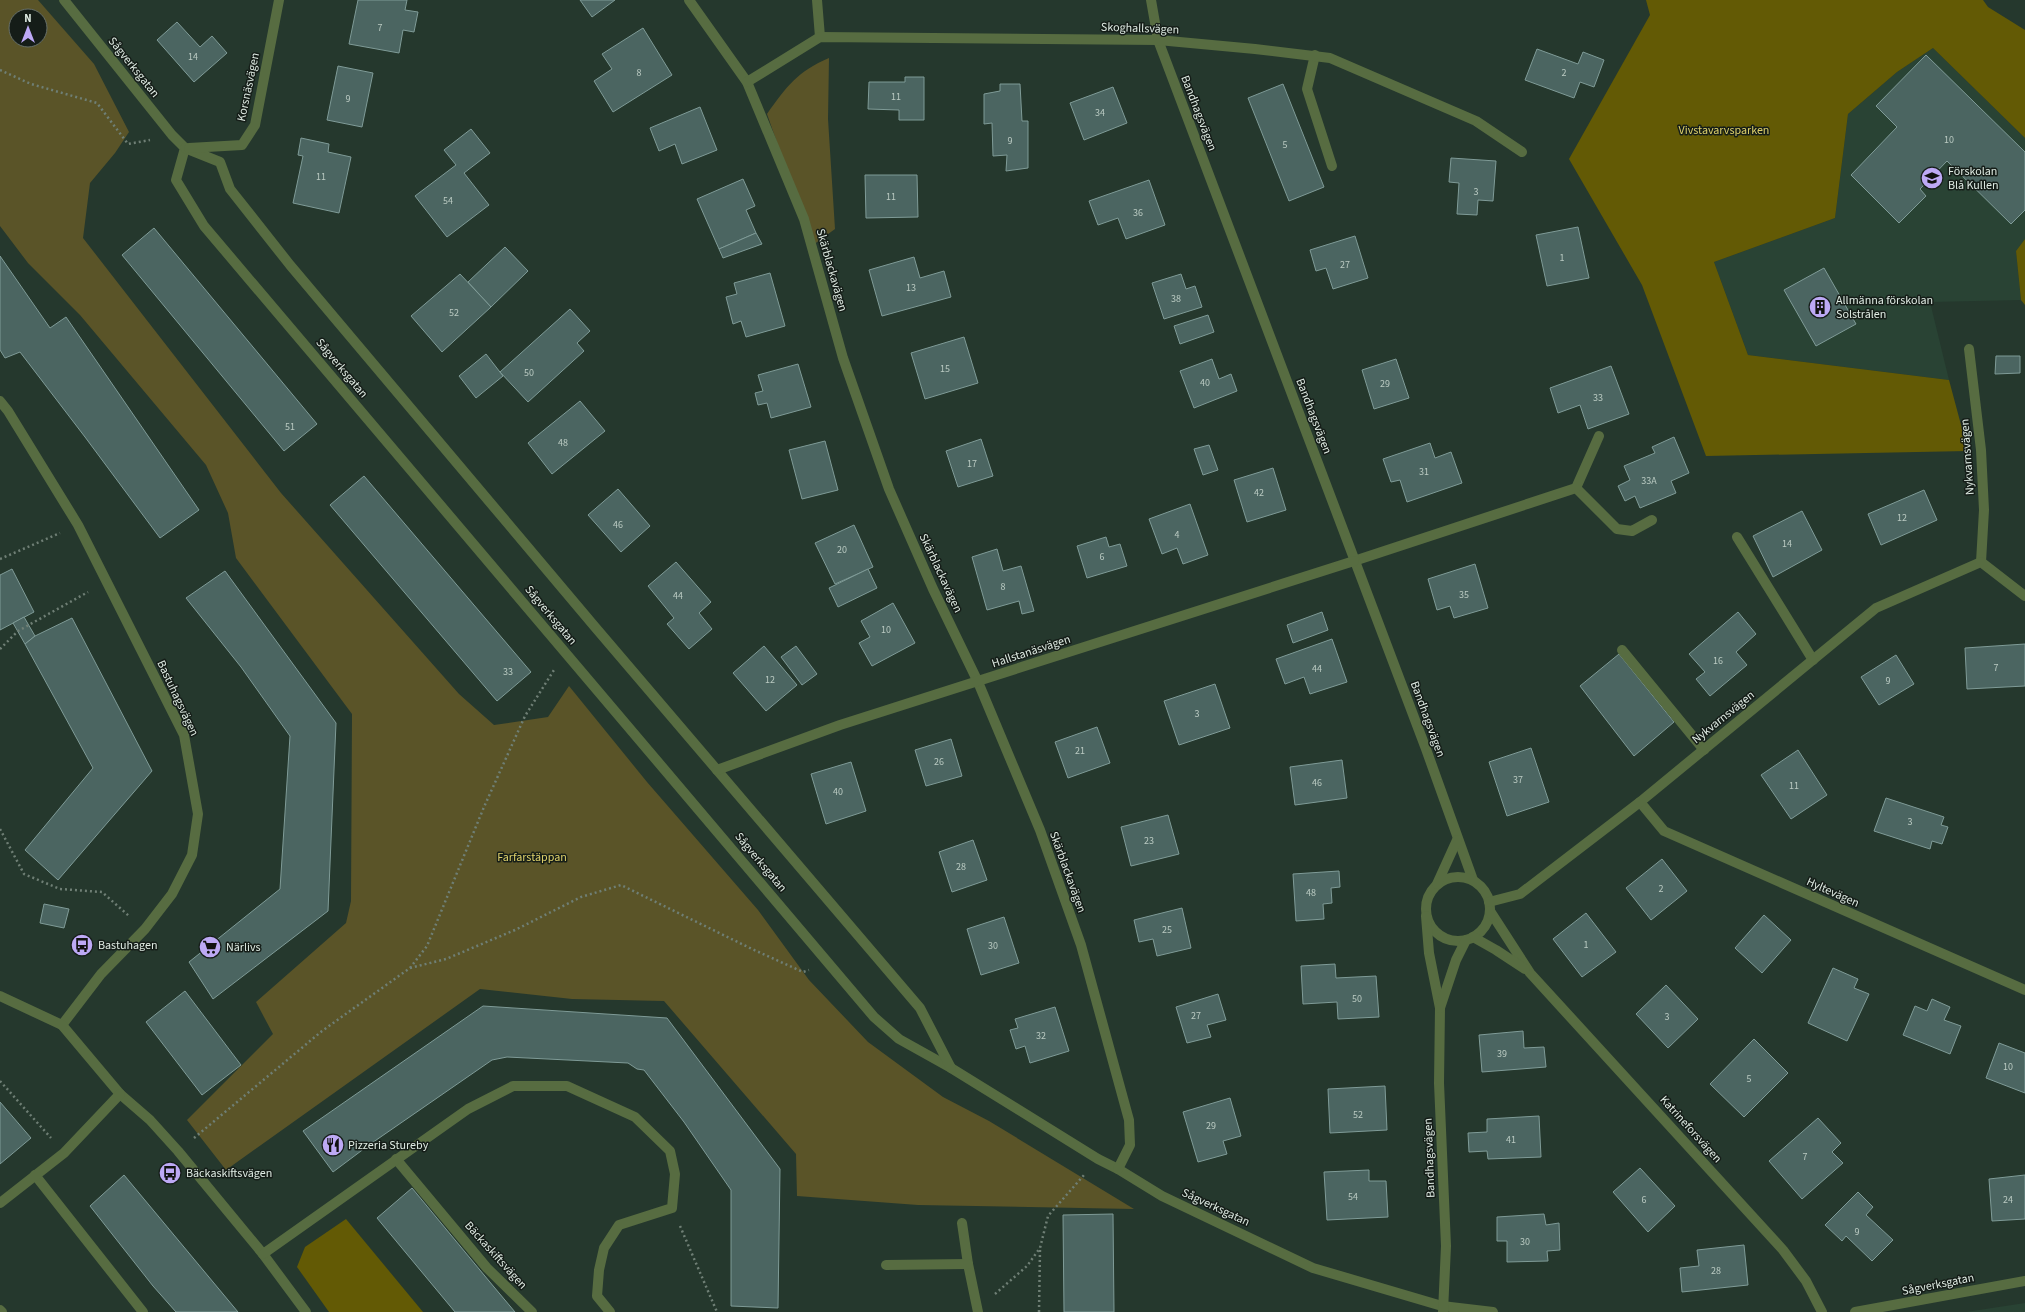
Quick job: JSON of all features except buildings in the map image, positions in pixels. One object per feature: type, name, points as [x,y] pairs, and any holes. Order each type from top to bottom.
[{"type":"street","name":"Sågverksgatan","points":[[64,0],[172,136],[184,148],[220,162],[230,189],[290,265],[920,1008],[952,1068]]},
{"type":"street","name":"Korsnäsvägen","points":[[184,148],[242,145],[255,125],[278,0]]},
{"type":"street","name":"Skärblackavägen","points":[[688,0],[747,82],[804,219],[843,358],[889,489],[933,589],[978,682],[1040,830],[1081,945],[1129,1120],[1130,1145],[1118,1169]]},
{"type":"street","points":[[747,82],[820,37],[817,0]]},
{"type":"street","name":"Bandhagsvägen","points":[[1151,0],[1158,40],[1426,749],[1472,880],[1482,887],[1489,907],[1487,922],[1482,930],[1469,939],[1456,960],[1440,1008]]},
{"type":"street","name":"Skoghallsvägen","points":[[820,37],[1158,40],[1315,55],[1330,58],[1476,121],[1522,152]]},
{"type":"street","points":[[1315,55],[1307,89],[1332,166]]},
{"type":"street","name":"Sågverksgatan","points":[[184,148],[176,180],[204,226],[874,1017],[899,1038],[952,1068],[1098,1159],[1118,1169],[1162,1196],[1313,1268],[1441,1310],[1493,1312]]},
{"type":"street","name":"Nykvarnsvägen","points":[[1489,907],[1520,894],[1640,802],[1876,608],[1981,562],[1984,510],[1981,450],[1969,349]]},
{"type":"street","name":"Bastuhagsvägen","points":[[0,401],[8,411],[78,525],[184,735],[198,814],[192,855],[172,894],[145,929],[101,974],[62,1025]]},
{"type":"street","points":[[1599,436],[1576,488],[1617,529],[1632,531],[1652,520]]},
{"type":"street","name":"Hallstanäsvägen","points":[[717,770],[840,725],[1354,561],[1576,488]]},
{"type":"street","points":[[1736,537],[1812,660]]},
{"type":"street","points":[[1981,562],[2025,596]]},
{"type":"street","points":[[1622,650],[1704,750]]},
{"type":"street","name":"Hyltevägen","points":[[1640,802],[1664,831],[2025,990]]},
{"type":"street","name":"Bandhagsvägen","points":[[1441,1310],[1446,1246],[1439,1083],[1440,1008],[1429,953],[1425,905],[1431,890],[1437,884],[1457,840]]},
{"type":"street","points":[[1437,884],[1453,877],[1464,877],[1472,880]]},
{"type":"street","name":"Katrineforsvägen","points":[[1489,907],[1530,972],[1783,1250],[1806,1281],[1822,1312]]},
{"type":"street","points":[[1426,916],[1430,926],[1445,939],[1455,941],[1469,939]]},
{"type":"street","name":"Katrineforsvägen","points":[[1469,939],[1496,950],[1530,972]]},
{"type":"street","points":[[0,996],[62,1025],[120,1094],[150,1120],[178,1151],[263,1254],[306,1312]]},
{"type":"street","points":[[263,1254],[468,1109],[513,1086],[567,1086],[635,1117],[670,1151],[675,1174],[672,1208],[619,1225],[604,1248],[599,1270],[597,1296],[610,1312]]},
{"type":"street","points":[[0,1203],[64,1153],[120,1094]]},
{"type":"street","name":"Bäckaskiftsvägen","points":[[396,1159],[487,1268],[532,1312]]},
{"type":"street","points":[[34,1175],[143,1312]]},
{"type":"street","points":[[962,1223],[968,1264],[978,1312]]},
{"type":"street","points":[[886,1265],[968,1264]]},
{"type":"street","name":"Sågverksgatan","points":[[1855,1312],[2025,1281]]},
{"type":"path","points":[[0,70],[31,84],[97,103],[128,144],[172,136]]},
{"type":"path","points":[[0,559],[78,525]]},
{"type":"path","points":[[0,648],[18,631],[107,580]]},
{"type":"path","points":[[178,1151],[322,1031],[410,968],[427,946],[484,807],[525,716],[565,652]]},
{"type":"path","points":[[0,829],[24,874],[60,889],[102,892],[145,929]]},
{"type":"path","points":[[410,968],[446,959],[515,930],[581,897],[621,885],[752,949],[804,972],[828,963]]},
{"type":"path","points":[[0,1081],[64,1153]]},
{"type":"path","points":[[1039,1312],[1040,1248],[1048,1216],[1098,1159]]},
{"type":"path","points":[[672,1208],[697,1262],[717,1312]]},
{"type":"path","points":[[994,1296],[997,1291],[1028,1266],[1040,1248]]},
{"type":"shaded area","name":"Förskolan Blå Kullen","points":[[1933,48],[2025,138],[2025,239],[2016,251],[2021,300],[1930,302],[1949,380],[1748,355],[1714,262],[1835,218],[1848,114],[1897,72]]},
{"type":"shaded area","points":[[2025,1303],[2025,1312],[1966,1312]]},
{"type":"green space","name":"Farfarstäppan","points":[[0,0],[38,0],[45,8],[8,8],[8,48],[48,48],[48,11],[94,64],[129,132],[115,153],[90,183],[83,238],[281,493],[459,694],[494,725],[548,717],[569,686],[647,782],[758,910],[809,980],[868,1042],[943,1097],[989,1121],[1134,1209],[918,1205],[797,1196],[796,1154],[664,1001],[572,999],[480,989],[226,1170],[187,1120],[273,1034],[256,1002],[346,923],[351,901],[352,714],[236,558],[228,513],[206,465],[80,315],[28,263],[0,226]]},
{"type":"green space","name":"Vivstavarvsparken","points":[[1646,0],[1983,0],[1988,7],[2025,30],[2025,138],[1933,48],[1897,72],[1848,114],[1835,218],[1714,262],[1748,355],[1949,380],[1968,451],[1706,456],[1642,285],[1569,159],[1650,15]]},
{"type":"green space","points":[[829,58],[828,119],[835,229],[813,245],[767,114],[780,96],[801,74],[809,68]]},
{"type":"green space","points":[[2025,239],[2025,305],[2021,300],[2016,251]]},
{"type":"green space","points":[[346,1219],[423,1312],[329,1312],[297,1267],[305,1247]]},
{"type":"place","name":"Förskolan Blå Kullen","points":[[1932,178]]},
{"type":"place","name":"Allmänna förskolan Solstrålen","points":[[1820,307]]},
{"type":"place","name":"Bastuhagen","points":[[82,945]]},
{"type":"place","name":"Närlivs","points":[[210,947]]},
{"type":"place","name":"Pizzeria Stureby","points":[[333,1145]]},
{"type":"place","name":"Bäckaskiftsvägen","points":[[170,1173]]}]
